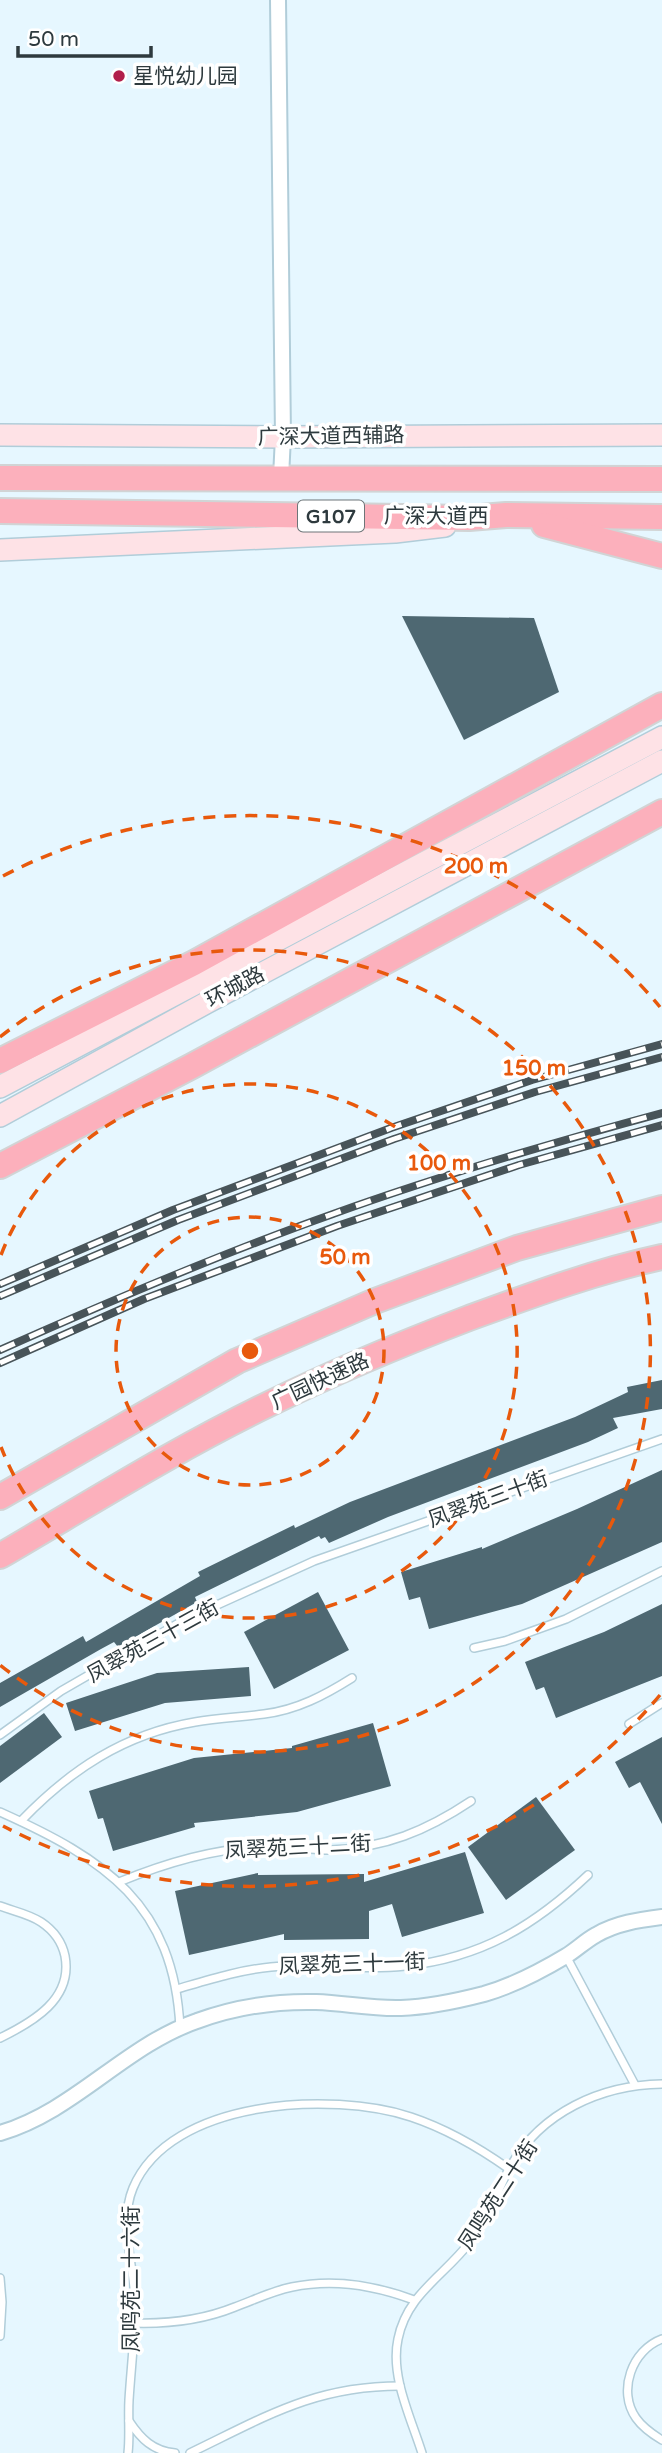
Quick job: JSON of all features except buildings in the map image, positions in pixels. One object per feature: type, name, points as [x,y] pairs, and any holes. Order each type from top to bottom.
[{"type":"highway","name":"广深大道西","points":[[0,478],[662,479]]},
{"type":"highway","name":"广深大道西","points":[[0,511],[469,518],[662,517]]},
{"type":"highway","points":[[506,516],[662,556]]},
{"type":"highway","points":[[0,1061],[194,963],[662,705]]},
{"type":"highway","points":[[0,1166],[192,1066],[662,812]]},
{"type":"highway","points":[[0,1497],[237,1361],[375,1301],[517,1248],[662,1208]]},
{"type":"highway","name":"广园快速路","points":[[0,1556],[211,1435],[268,1405],[386,1351],[512,1302],[638,1262],[662,1257]]},
{"type":"main road","name":"广深大道西辅路","points":[[0,435],[662,435]]},
{"type":"main road","points":[[0,550],[395,532],[445,526],[469,518]]},
{"type":"main road","name":"环城路","points":[[0,1087],[662,737]]},
{"type":"main road","name":"环城路","points":[[0,1116],[206,1003],[662,761]]},
{"type":"street","points":[[278,0],[283,437],[281,477]]},
{"type":"street","points":[[0,2133],[53,2110],[158,2038],[235,2009],[276,2003],[317,2002],[358,2007],[402,2008],[445,2003],[488,1993],[528,1977],[566,1956],[596,1934],[631,1921],[662,1917]]},
{"type":"lane","name":"凤翠苑三十街","points":[[314,1561],[662,1439]]},
{"type":"lane","name":"凤翠苑三十三街","points":[[0,1735],[61,1691],[184,1620],[314,1561]]},
{"type":"lane","points":[[474,1648],[566,1619],[662,1571]]},
{"type":"lane","points":[[22,1821],[50,1791],[82,1767],[117,1747],[155,1732],[194,1722],[266,1714],[296,1707],[326,1695],[352,1678]]},
{"type":"lane","points":[[629,1724],[662,1703]]},
{"type":"lane","name":"凤翠苑三十二街","points":[[120,1882],[174,1861],[231,1849],[290,1846],[328,1850],[366,1847],[404,1837],[439,1822],[471,1801]]},
{"type":"lane","points":[[0,1812],[22,1821],[97,1864],[120,1882],[141,1906],[159,1934],[171,1964],[177,1989],[180,2028]]},
{"type":"lane","name":"凤翠苑三十一街","points":[[177,1989],[222,1975],[268,1967],[403,1966],[445,1960],[485,1947],[523,1928],[558,1904],[588,1875]]},
{"type":"lane","points":[[0,1906],[38,1920],[53,1932],[63,1948],[66,1966],[64,1985],[55,2001],[19,2029],[0,2038]]},
{"type":"lane","points":[[566,1956],[635,2085]]},
{"type":"lane","name":"凤鸣苑二十街","points":[[422,2453],[400,2386],[396,2364],[397,2342],[403,2320],[414,2300],[471,2241],[486,2218],[509,2169],[544,2126],[572,2106],[603,2092],[635,2085],[662,2084]]},
{"type":"lane","name":"凤鸣苑二十六街","points":[[128,2453],[134,2284],[126,2215],[132,2189],[145,2166],[163,2147],[186,2133],[221,2119],[258,2109],[334,2103],[372,2107],[445,2129],[478,2147],[509,2169]]},
{"type":"lane","points":[[0,2278],[0,2336]]},
{"type":"lane","points":[[134,2323],[195,2319],[235,2308],[272,2292],[310,2284],[370,2286],[414,2300]]},
{"type":"lane","points":[[662,2339],[653,2342],[637,2357],[629,2376],[628,2398],[636,2418],[650,2433],[662,2440]]},
{"type":"lane","points":[[190,2453],[310,2397],[355,2388],[400,2386]]},
{"type":"lane","points":[[128,2419],[142,2439],[163,2452],[175,2453]]},
{"type":"railway","points":[[0,1284],[173,1210],[391,1128],[532,1080],[662,1044]]},
{"type":"railway","points":[[0,1296],[178,1220],[394,1139],[535,1092],[662,1057]]},
{"type":"railway","points":[[0,1350],[165,1279],[333,1214],[496,1160],[662,1113]]},
{"type":"railway","points":[[0,1363],[144,1299],[337,1226],[519,1165],[662,1125]]},
{"type":"place","name":"星悦幼儿园","points":[[119,76]]}]
